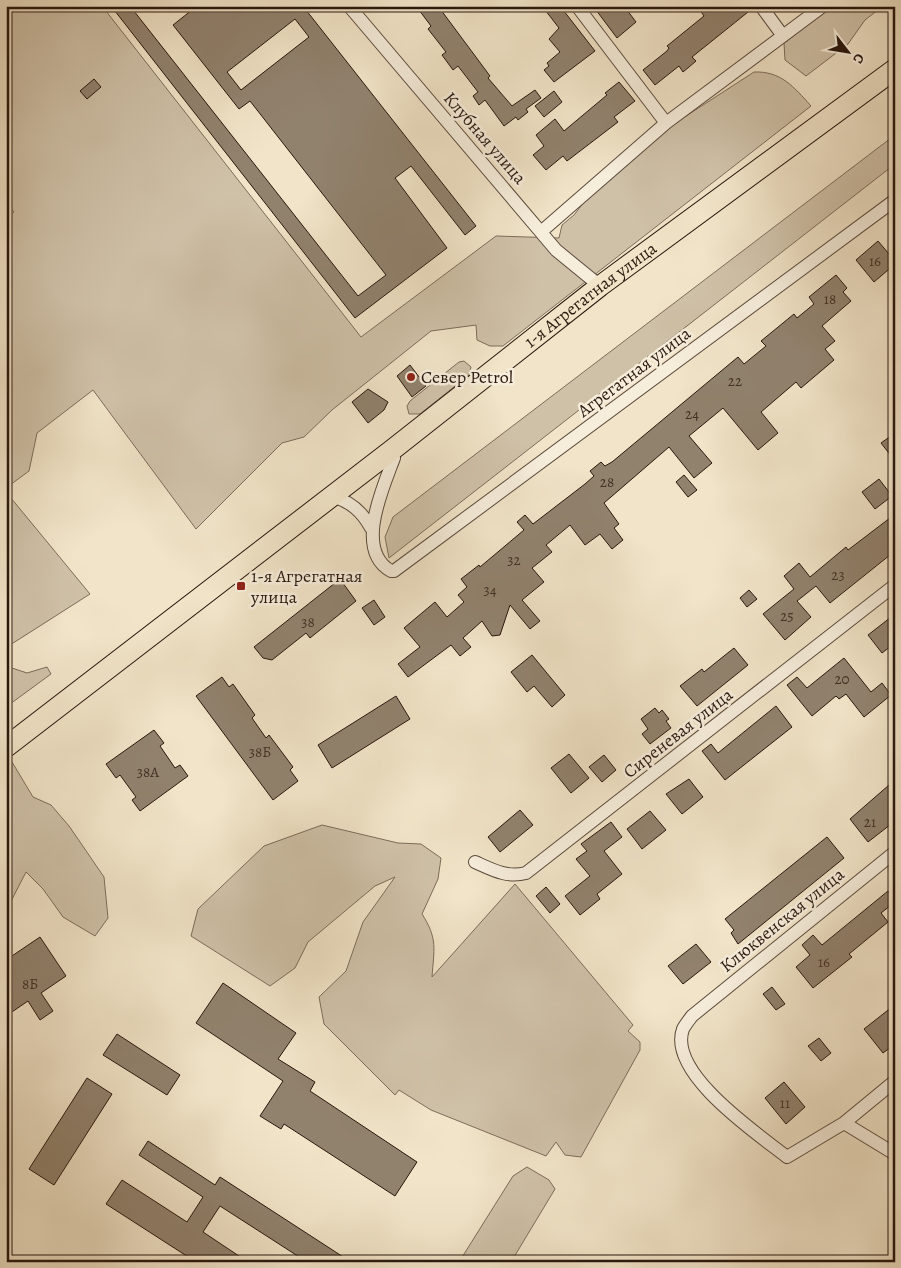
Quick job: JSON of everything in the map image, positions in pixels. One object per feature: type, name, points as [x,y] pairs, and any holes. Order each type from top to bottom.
[{"type":"main road","name":"1-я Агрегатная улица","points":[[6,747],[392,450],[600,286],[895,69]]},
{"type":"street","name":"Клубная улица","points":[[350,6],[542,231],[556,250],[600,286]]},
{"type":"street","points":[[578,6],[666,123]]},
{"type":"street","points":[[761,6],[783,36]]},
{"type":"street","points":[[542,231],[666,123],[823,6]]},
{"type":"street","name":"Агрегатная улица","points":[[371,528],[377,559],[382,566],[394,571],[895,200]]},
{"type":"street","points":[[371,528],[394,458],[392,450]]},
{"type":"street","points":[[331,496],[344,499],[354,506],[364,515],[371,528]]},
{"type":"street","name":"Сиреневая улица","points":[[475,862],[504,875],[515,876],[526,873],[895,585]]},
{"type":"street","name":"Клюквенская улица","points":[[844,1123],[787,1156],[732,1114],[693,1072],[685,1059],[682,1042],[683,1029],[692,1016],[895,852]]},
{"type":"street","points":[[895,1081],[844,1123],[895,1154]]},
{"type":"shaded area","points":[[6,6],[102,6],[361,337],[496,236],[559,238],[562,225],[574,215],[587,198],[666,129],[754,72],[772,74],[786,81],[811,106],[503,346],[490,346],[477,340],[476,325],[431,331],[332,410],[304,437],[282,443],[196,529],[93,390],[37,433],[29,471],[6,488],[6,218],[14,212],[6,202]]},
{"type":"shaded area","points":[[830,6],[883,6],[865,20],[848,44],[806,76],[785,60],[784,43]]},
{"type":"shaded area","points":[[895,135],[895,164],[389,558],[385,537],[393,517]]},
{"type":"shaded area","points":[[464,361],[471,367],[469,375],[420,414],[409,414],[407,406],[410,401],[459,362]]},
{"type":"shaded area","points":[[6,492],[90,594],[10,645],[9,667],[27,673],[47,667],[51,674],[6,707]]},
{"type":"shaded area","points":[[12,762],[33,797],[51,805],[69,826],[104,877],[108,918],[95,936],[63,917],[43,889],[26,872],[6,911],[6,767]]},
{"type":"shaded area","points":[[322,825],[398,843],[421,844],[441,858],[438,879],[422,914],[431,930],[434,944],[432,977],[515,884],[633,1025],[628,1031],[640,1042],[640,1050],[581,1157],[565,1155],[556,1142],[546,1156],[431,1110],[399,1090],[395,1095],[324,1024],[319,997],[346,971],[363,922],[395,877],[375,886],[308,942],[295,968],[270,986],[191,936],[198,909],[264,846]]},
{"type":"shaded area","points":[[527,1167],[549,1180],[555,1189],[511,1262],[459,1262],[513,1176]]},
{"type":"building","points":[[111,6],[130,6],[358,296],[386,275],[250,101],[239,109],[173,25],[197,6],[310,6],[306,10],[476,226],[465,235],[411,166],[395,178],[447,248],[355,318]],"holes":[[[295,19],[309,37],[241,90],[227,72]]]},
{"type":"building","points":[[416,6],[438,6],[490,76],[488,78],[512,106],[535,90],[541,98],[526,109],[528,112],[518,120],[516,117],[504,126],[485,100],[479,105],[473,96],[478,92],[458,66],[453,70],[442,55],[446,52],[428,29],[431,26]]},
{"type":"building","points":[[542,6],[560,6],[595,51],[554,82],[544,70],[549,66],[547,63],[560,52],[549,39],[559,28]]},
{"type":"building","points":[[593,6],[624,6],[636,22],[617,38]]},
{"type":"building","points":[[697,6],[753,8],[692,57],[696,61],[683,72],[679,66],[655,85],[643,70],[667,51],[669,48],[667,46],[704,16]]},
{"type":"building","points":[[94,79],[101,87],[87,99],[80,91]]},
{"type":"building","points":[[619,82],[635,101],[614,117],[618,122],[567,161],[563,156],[546,170],[533,155],[544,146],[536,135],[555,119],[564,131],[607,95],[605,93]]},
{"type":"building","points":[[554,91],[562,102],[544,117],[535,106]]},
{"type":"building","points":[[878,241],[895,261],[895,264],[874,282],[856,260]]},
{"type":"building","points":[[836,275],[847,288],[843,292],[851,301],[822,326],[835,341],[825,349],[834,360],[801,388],[796,382],[761,412],[778,433],[758,450],[723,408],[689,436],[712,463],[694,478],[669,447],[604,503],[619,524],[614,528],[623,540],[612,549],[600,534],[585,545],[570,525],[546,545],[552,552],[532,568],[544,582],[522,600],[540,621],[530,629],[510,605],[500,635],[492,636],[482,621],[463,638],[471,647],[460,656],[451,645],[408,677],[398,664],[420,647],[404,628],[435,602],[447,617],[464,602],[458,595],[467,587],[461,579],[479,565],[480,567],[524,530],[517,522],[525,515],[533,524],[594,476],[590,471],[601,462],[605,466],[612,462],[738,357],[744,364],[766,346],[761,341],[794,314],[797,318],[814,304],[809,297]]},
{"type":"building","points":[[410,365],[426,386],[412,397],[397,376]]},
{"type":"building","points":[[368,389],[388,402],[384,410],[368,423],[352,402]]},
{"type":"building","points":[[895,433],[895,461],[881,443]]},
{"type":"building","points":[[684,475],[697,490],[688,497],[676,482]]},
{"type":"building","points":[[879,479],[892,496],[875,509],[862,492]]},
{"type":"building","points":[[890,518],[895,525],[895,551],[830,603],[816,586],[797,601],[811,617],[785,640],[763,614],[794,589],[784,576],[799,563],[810,577],[846,547],[848,550]]},
{"type":"building","points":[[340,579],[356,601],[310,638],[306,633],[272,660],[263,658],[254,647]]},
{"type":"building","points":[[749,590],[757,599],[747,607],[740,598]]},
{"type":"building","points":[[374,600],[385,617],[374,625],[362,608]]},
{"type":"building","points":[[895,614],[895,643],[882,653],[868,635]]},
{"type":"building","points":[[734,648],[748,665],[697,706],[680,686],[702,669],[704,672]]},
{"type":"building","points":[[532,655],[565,695],[552,707],[534,686],[527,692],[511,672]]},
{"type":"building","points":[[844,658],[871,692],[882,683],[891,695],[864,717],[846,694],[839,699],[836,696],[812,716],[787,685],[797,677],[807,688]]},
{"type":"building","points":[[222,677],[229,687],[233,684],[255,715],[252,718],[266,738],[269,735],[293,767],[290,770],[298,781],[273,800],[196,696]]},
{"type":"building","points":[[396,696],[410,719],[332,768],[318,745]]},
{"type":"building","points":[[776,706],[792,727],[725,780],[702,751],[711,744],[718,753]]},
{"type":"building","points":[[655,708],[659,713],[662,710],[669,719],[666,721],[671,728],[650,744],[642,734],[648,729],[641,719]]},
{"type":"building","points":[[154,730],[164,743],[160,746],[175,768],[180,765],[188,776],[140,811],[132,800],[136,797],[120,775],[116,778],[106,764]]},
{"type":"building","points":[[569,754],[589,778],[571,793],[551,768]]},
{"type":"building","points":[[604,755],[616,770],[602,782],[589,767]]},
{"type":"building","points":[[689,779],[703,797],[682,814],[666,794]]},
{"type":"building","points":[[889,785],[895,792],[895,821],[868,842],[850,819]]},
{"type":"building","points":[[520,810],[533,825],[500,852],[488,837]]},
{"type":"building","points":[[650,811],[666,830],[642,849],[627,829]]},
{"type":"building","points":[[611,822],[622,837],[604,851],[622,874],[597,894],[600,899],[580,915],[565,896],[590,876],[576,859],[587,851],[581,844]]},
{"type":"building","points":[[827,837],[844,858],[738,944],[731,933],[734,930],[725,919]]},
{"type":"building","points":[[546,887],[560,904],[550,913],[536,896]]},
{"type":"building","points":[[888,891],[895,902],[881,913],[888,922],[849,954],[852,957],[813,988],[796,967],[810,955],[802,945],[813,935],[822,945]]},
{"type":"building","points":[[40,937],[66,976],[41,993],[53,1011],[40,1020],[28,1001],[6,1016],[6,960]]},
{"type":"building","points":[[696,944],[711,962],[683,984],[668,966]]},
{"type":"building","points":[[223,983],[296,1033],[278,1059],[315,1082],[310,1091],[417,1162],[395,1196],[284,1124],[281,1129],[260,1116],[283,1081],[196,1023]]},
{"type":"building","points":[[772,987],[785,1004],[776,1010],[763,994]]},
{"type":"building","points":[[892,1007],[895,1017],[895,1044],[883,1053],[864,1029]]},
{"type":"building","points":[[117,1034],[180,1075],[167,1095],[103,1055]]},
{"type":"building","points":[[819,1038],[831,1053],[821,1061],[808,1046]]},
{"type":"building","points":[[87,1078],[112,1094],[54,1185],[29,1169]]},
{"type":"building","points":[[784,1082],[805,1107],[786,1124],[765,1098]]},
{"type":"building","points":[[148,1141],[215,1185],[220,1177],[351,1262],[307,1262],[220,1206],[203,1232],[248,1262],[196,1262],[106,1204],[122,1180],[187,1222],[203,1197],[139,1155]]},
{"type":"place","name":"Север Petrol","points":[[411,377]]},
{"type":"place","name":"1-я Агрегатная улица","points":[[241,586]]}]
